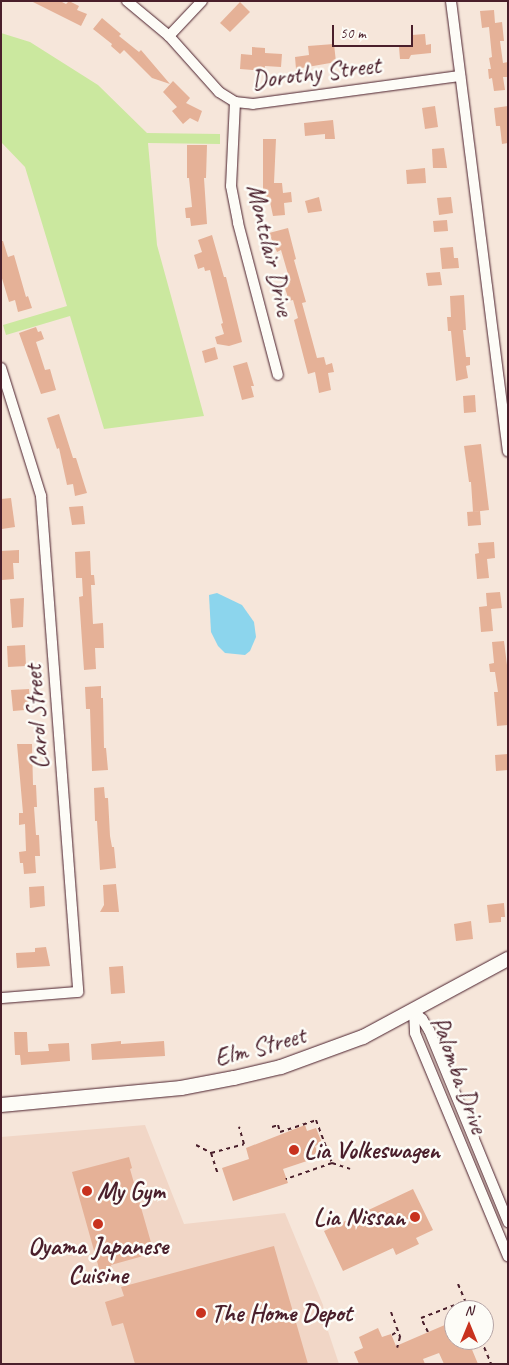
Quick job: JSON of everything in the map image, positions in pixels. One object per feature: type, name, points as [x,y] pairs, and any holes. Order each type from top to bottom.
[{"type":"main road","name":"Elm Street","points":[[1,1105],[163,1090],[234,1078],[328,1052],[364,1037],[414,1012],[508,959]]},
{"type":"street","name":"Dorothy Street","points":[[127,1],[169,36],[219,92],[236,102],[253,104],[460,76]]},
{"type":"street","points":[[169,36],[202,1]]},
{"type":"street","points":[[451,1],[508,451]]},
{"type":"street","name":"Montclair Drive","points":[[236,102],[232,186],[238,223],[278,375]]},
{"type":"street","name":"Carol Street","points":[[1,368],[41,496],[78,992],[1,998]]},
{"type":"street","name":"Palomba Drive","points":[[414,1012],[422,1019],[429,1030],[508,1222]]},
{"type":"street","name":"Palomba Drive","points":[[414,1012],[415,1033],[508,1256]]},
{"type":"path","points":[[272,1127],[278,1125],[280,1132],[316,1120],[332,1163]]},
{"type":"path","points":[[196,1145],[212,1153],[244,1144],[239,1126]]},
{"type":"path","points":[[212,1153],[218,1174]]},
{"type":"path","points":[[286,1179],[332,1163],[350,1169]]},
{"type":"path","points":[[458,1284],[465,1300]]},
{"type":"path","points":[[428,1332],[422,1318],[444,1309]]},
{"type":"path","points":[[391,1312],[400,1337],[397,1348]]},
{"type":"path","points":[[392,1335],[398,1331]]},
{"type":"path","points":[[485,1350],[491,1364]]},
{"type":"shaded area","points":[[145,1125],[184,1224],[285,1213],[323,1305],[326,1325],[339,1364],[1,1364],[1,1137]]},
{"type":"green space","points":[[1,33],[30,42],[98,85],[147,133],[220,134],[220,144],[148,143],[157,245],[204,416],[104,429],[70,316],[6,335],[3,325],[67,306],[25,167],[1,142]]},
{"type":"water","points":[[217,593],[242,605],[254,622],[256,637],[250,651],[245,655],[225,653],[218,646],[211,632],[209,595]]},
{"type":"building","points":[[31,1],[60,1],[66,4],[69,1],[79,6],[77,10],[87,14],[81,26]]},
{"type":"building","points":[[240,2],[250,12],[230,32],[220,23]]},
{"type":"building","points":[[494,10],[495,23],[502,22],[504,41],[500,41],[503,63],[508,62],[508,77],[503,77],[505,90],[494,91],[492,78],[489,79],[488,69],[491,69],[489,58],[492,57],[489,27],[482,28],[480,11]]},
{"type":"building","points":[[102,18],[121,34],[119,36],[139,52],[141,50],[170,84],[152,78],[124,50],[120,54],[111,46],[112,44],[93,29]]},
{"type":"building","points":[[425,34],[426,45],[431,44],[431,53],[411,55],[409,59],[400,59],[399,47],[413,46],[412,35]]},
{"type":"building","points":[[334,44],[336,62],[296,69],[295,57],[309,55],[308,46]]},
{"type":"building","points":[[252,47],[265,48],[265,53],[282,54],[281,67],[265,66],[264,71],[240,69],[241,54],[252,55]]},
{"type":"building","points":[[173,81],[190,98],[186,103],[202,111],[198,122],[190,118],[183,124],[172,111],[177,107],[163,92]]},
{"type":"building","points":[[435,106],[438,127],[425,129],[422,108]]},
{"type":"building","points":[[508,106],[508,143],[502,144],[500,126],[496,126],[494,108]]},
{"type":"building","points":[[333,120],[335,139],[325,139],[325,134],[305,136],[304,123]]},
{"type":"building","points":[[263,139],[276,139],[274,183],[282,183],[283,193],[291,192],[292,202],[284,203],[285,215],[273,216],[269,197],[263,198]]},
{"type":"building","points":[[187,145],[207,145],[206,178],[204,178],[207,224],[191,226],[190,218],[186,218],[185,208],[192,207],[189,178],[187,178]]},
{"type":"building","points":[[444,148],[447,168],[433,168],[432,149]]},
{"type":"building","points":[[425,168],[426,183],[407,184],[406,170]]},
{"type":"building","points":[[319,197],[322,211],[308,213],[305,201]]},
{"type":"building","points":[[451,197],[453,213],[439,215],[437,198]]},
{"type":"building","points":[[447,220],[448,231],[434,232],[433,221]]},
{"type":"building","points":[[288,228],[296,259],[294,260],[306,302],[302,303],[317,358],[324,357],[326,365],[332,363],[334,372],[328,373],[331,390],[319,393],[315,372],[308,374],[294,320],[298,318],[293,300],[289,301],[285,288],[288,287],[285,274],[288,274],[281,250],[277,252],[269,233]]},
{"type":"building","points":[[212,235],[224,277],[226,277],[242,342],[229,346],[217,344],[215,337],[224,334],[221,324],[223,323],[210,270],[205,271],[204,267],[198,269],[194,255],[202,252],[198,240]]},
{"type":"building","points":[[1,241],[3,241],[8,257],[14,255],[26,297],[28,296],[32,308],[18,312],[15,300],[9,302],[1,275]]},
{"type":"building","points":[[453,247],[454,258],[458,258],[459,268],[442,269],[440,248]]},
{"type":"building","points":[[440,272],[442,285],[428,286],[426,273]]},
{"type":"building","points":[[464,295],[466,330],[463,330],[466,357],[470,357],[470,365],[466,366],[468,378],[456,381],[451,331],[448,331],[447,317],[451,317],[450,296]]},
{"type":"building","points":[[36,327],[38,332],[41,331],[44,339],[36,342],[45,370],[50,369],[56,390],[41,394],[19,333]]},
{"type":"building","points":[[215,347],[218,359],[205,363],[202,351]]},
{"type":"building","points":[[247,362],[254,386],[251,386],[254,397],[242,400],[233,366]]},
{"type":"building","points":[[475,395],[476,412],[464,413],[463,396]]},
{"type":"building","points":[[59,414],[73,458],[76,458],[87,493],[75,496],[73,484],[67,485],[59,448],[57,449],[47,418]]},
{"type":"building","points":[[481,444],[489,510],[473,512],[471,482],[469,482],[464,446]]},
{"type":"building","points":[[11,498],[15,527],[2,529],[1,499]]},
{"type":"building","points":[[83,506],[85,524],[72,525],[69,507]]},
{"type":"building","points":[[480,511],[481,525],[468,526],[467,512]]},
{"type":"building","points":[[494,542],[495,558],[487,559],[489,578],[477,579],[475,554],[479,553],[478,543]]},
{"type":"building","points":[[19,550],[19,563],[13,563],[14,579],[2,580],[1,551]]},
{"type":"building","points":[[90,551],[91,575],[94,575],[95,585],[91,585],[93,624],[103,623],[104,648],[95,648],[96,669],[84,670],[79,597],[83,596],[82,578],[76,578],[75,552]]},
{"type":"building","points":[[500,592],[502,608],[491,609],[493,631],[481,632],[479,607],[487,606],[486,593]]},
{"type":"building","points":[[24,598],[23,627],[12,628],[10,599]]},
{"type":"building","points":[[504,641],[508,673],[508,725],[497,726],[494,692],[498,692],[495,672],[490,672],[489,664],[494,663],[492,642]]},
{"type":"building","points":[[25,645],[26,666],[8,667],[7,646]]},
{"type":"building","points":[[101,686],[104,748],[106,748],[108,770],[92,771],[90,709],[86,709],[85,687]]},
{"type":"building","points":[[29,689],[30,701],[25,702],[25,710],[13,711],[11,690]]},
{"type":"building","points":[[17,744],[32,744],[33,785],[36,785],[37,807],[34,807],[36,835],[39,835],[40,856],[35,856],[36,873],[24,874],[23,863],[20,863],[19,852],[26,851],[25,824],[19,825],[19,813],[23,813]]},
{"type":"building","points":[[508,754],[508,770],[496,771],[495,755]]},
{"type":"building","points":[[104,787],[105,798],[108,798],[110,836],[112,847],[114,847],[116,868],[100,870],[94,788]]},
{"type":"building","points":[[116,884],[119,912],[100,912],[104,905],[103,885]]},
{"type":"building","points":[[44,886],[45,906],[30,908],[29,887]]},
{"type":"building","points":[[504,903],[505,917],[501,917],[501,922],[489,923],[487,905]]},
{"type":"building","points":[[471,921],[473,939],[456,941],[454,924]]},
{"type":"building","points":[[46,947],[50,966],[17,968],[16,953],[35,952],[35,948]]},
{"type":"building","points":[[123,966],[125,993],[111,994],[109,967]]},
{"type":"building","points":[[14,1032],[27,1032],[28,1052],[49,1051],[48,1044],[69,1043],[70,1061],[21,1065],[20,1055],[15,1055]]},
{"type":"building","points":[[121,1041],[121,1044],[164,1041],[165,1056],[92,1060],[91,1044]]},
{"type":"building","points":[[305,1125],[307,1131],[316,1128],[322,1143],[315,1146],[319,1157],[283,1169],[288,1183],[233,1201],[222,1168],[249,1159],[246,1148]]},
{"type":"building","points":[[129,1157],[132,1168],[130,1169],[154,1253],[111,1265],[112,1269],[100,1272],[72,1172]]},
{"type":"building","points":[[413,1189],[433,1230],[416,1238],[419,1244],[396,1255],[393,1248],[343,1271],[324,1231]]},
{"type":"building","name":"The Home Depot","points":[[274,1246],[308,1364],[135,1364],[123,1323],[112,1326],[105,1302],[124,1296],[121,1287]]},
{"type":"building","points":[[444,1325],[444,1350],[472,1350],[478,1364],[444,1364],[439,1353],[423,1359],[425,1364],[359,1364],[354,1352],[363,1348],[359,1337],[378,1328],[382,1337],[391,1334],[396,1346]]},
{"type":"place","name":"Lia Volkeswagen","points":[[294,1150]]},
{"type":"place","name":"My Gym","points":[[87,1191]]},
{"type":"place","name":"Lia Nissan","points":[[415,1217]]},
{"type":"place","name":"Oyama Japanese Cuisine","points":[[98,1224]]},
{"type":"place","name":"The Home Depot","points":[[201,1313]]}]
